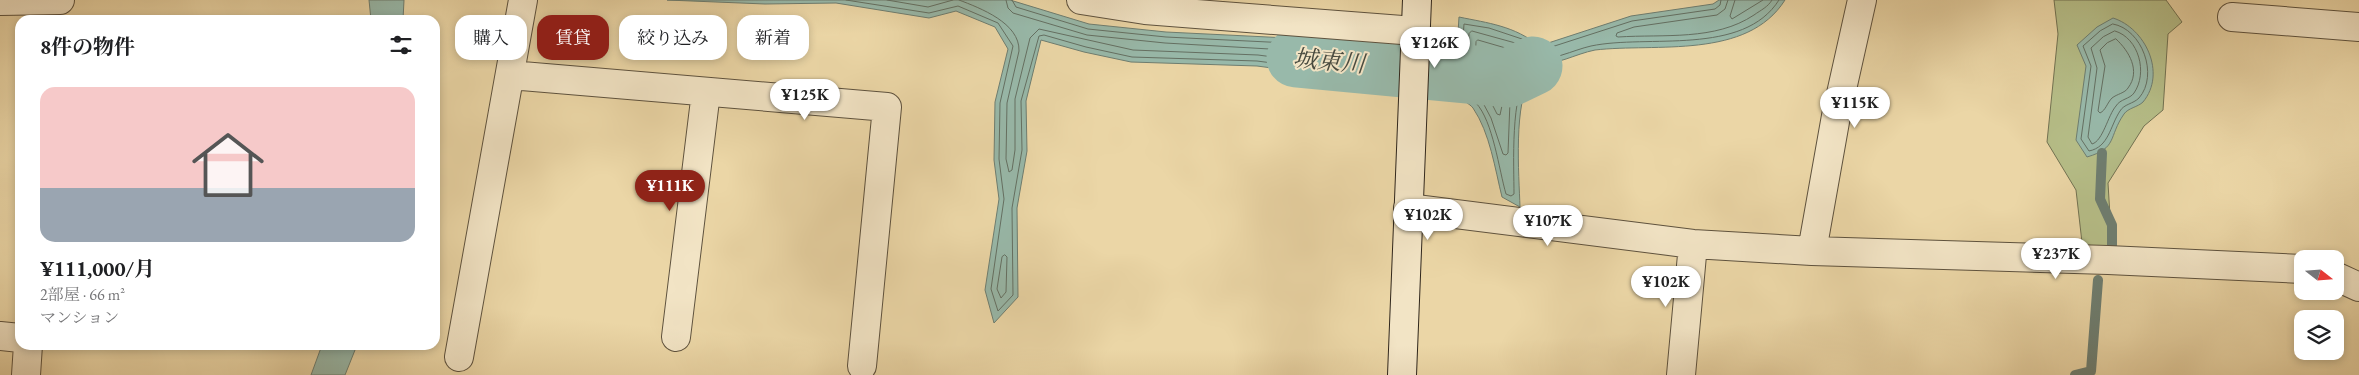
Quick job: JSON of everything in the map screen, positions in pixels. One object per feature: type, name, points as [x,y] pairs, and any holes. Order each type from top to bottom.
[{"type":"street","points":[[0,1],[60,0],[58,15]]},
{"type":"street","points":[[459,357],[523,0]]},
{"type":"street","points":[[1081,0],[1145,10],[1222,8],[1415,31]]},
{"type":"street","points":[[1402,375],[1417,0]]},
{"type":"street","points":[[1812,251],[1836,116],[1862,0]]},
{"type":"street","points":[[2232,17],[2359,27]]},
{"type":"street","points":[[510,76],[887,107],[862,366]]},
{"type":"street","points":[[676,337],[706,92]]},
{"type":"street","points":[[1408,208],[1693,244],[1812,251],[2108,260],[2294,270]]},
{"type":"street","points":[[1681,375],[1693,244]]},
{"type":"street","points":[[2344,280],[2359,287]]},
{"type":"street","points":[[0,336],[15,338]]},
{"type":"street","points":[[26,375],[28,350]]},
{"type":"green space","points":[[2054,0],[2166,0],[2182,22],[2168,34],[2163,110],[2144,126],[2108,183],[2112,249],[2084,260],[2076,190],[2047,142],[2058,34]]},
{"type":"water","points":[[369,0],[404,0],[403,15],[370,15]]},
{"type":"water","points":[[667,0],[1010,0],[1089,24],[1166,32],[1288,38],[1354,46],[1377,54],[1374,88],[1332,76],[1257,66],[1131,62],[1041,40],[1026,101],[1027,151],[1017,208],[1018,297],[994,323],[985,290],[999,199],[994,160],[995,102],[1008,49],[995,27],[956,11],[929,18],[836,3],[765,4]]},
{"type":"water","points":[[1719,0],[1785,0],[1768,19],[1748,32],[1724,40],[1699,45],[1595,50],[1552,64],[1535,73],[1526,87],[1520,120],[1518,158],[1520,207],[1502,197],[1491,151],[1479,118],[1471,106],[1454,95],[1459,17],[1511,30],[1530,39],[1539,46],[1631,16],[1713,4]]},
{"type":"water","points":[[2113,18],[2135,31],[2143,41],[2149,53],[2153,78],[2150,90],[2143,102],[2124,114],[2108,146],[2097,154],[2087,157],[2076,140],[2086,66],[2077,45],[2097,27]]},
{"type":"water","points":[[320,350],[355,350],[345,375],[311,375]]},
{"type":"waterway","name":"城東川","points":[[1296,58],[1508,78],[1533,66]]},
{"type":"waterway","points":[[2102,153],[2100,199],[2112,225],[2112,249]]},
{"type":"waterway","points":[[2075,375],[2091,371],[2098,280]]}]
